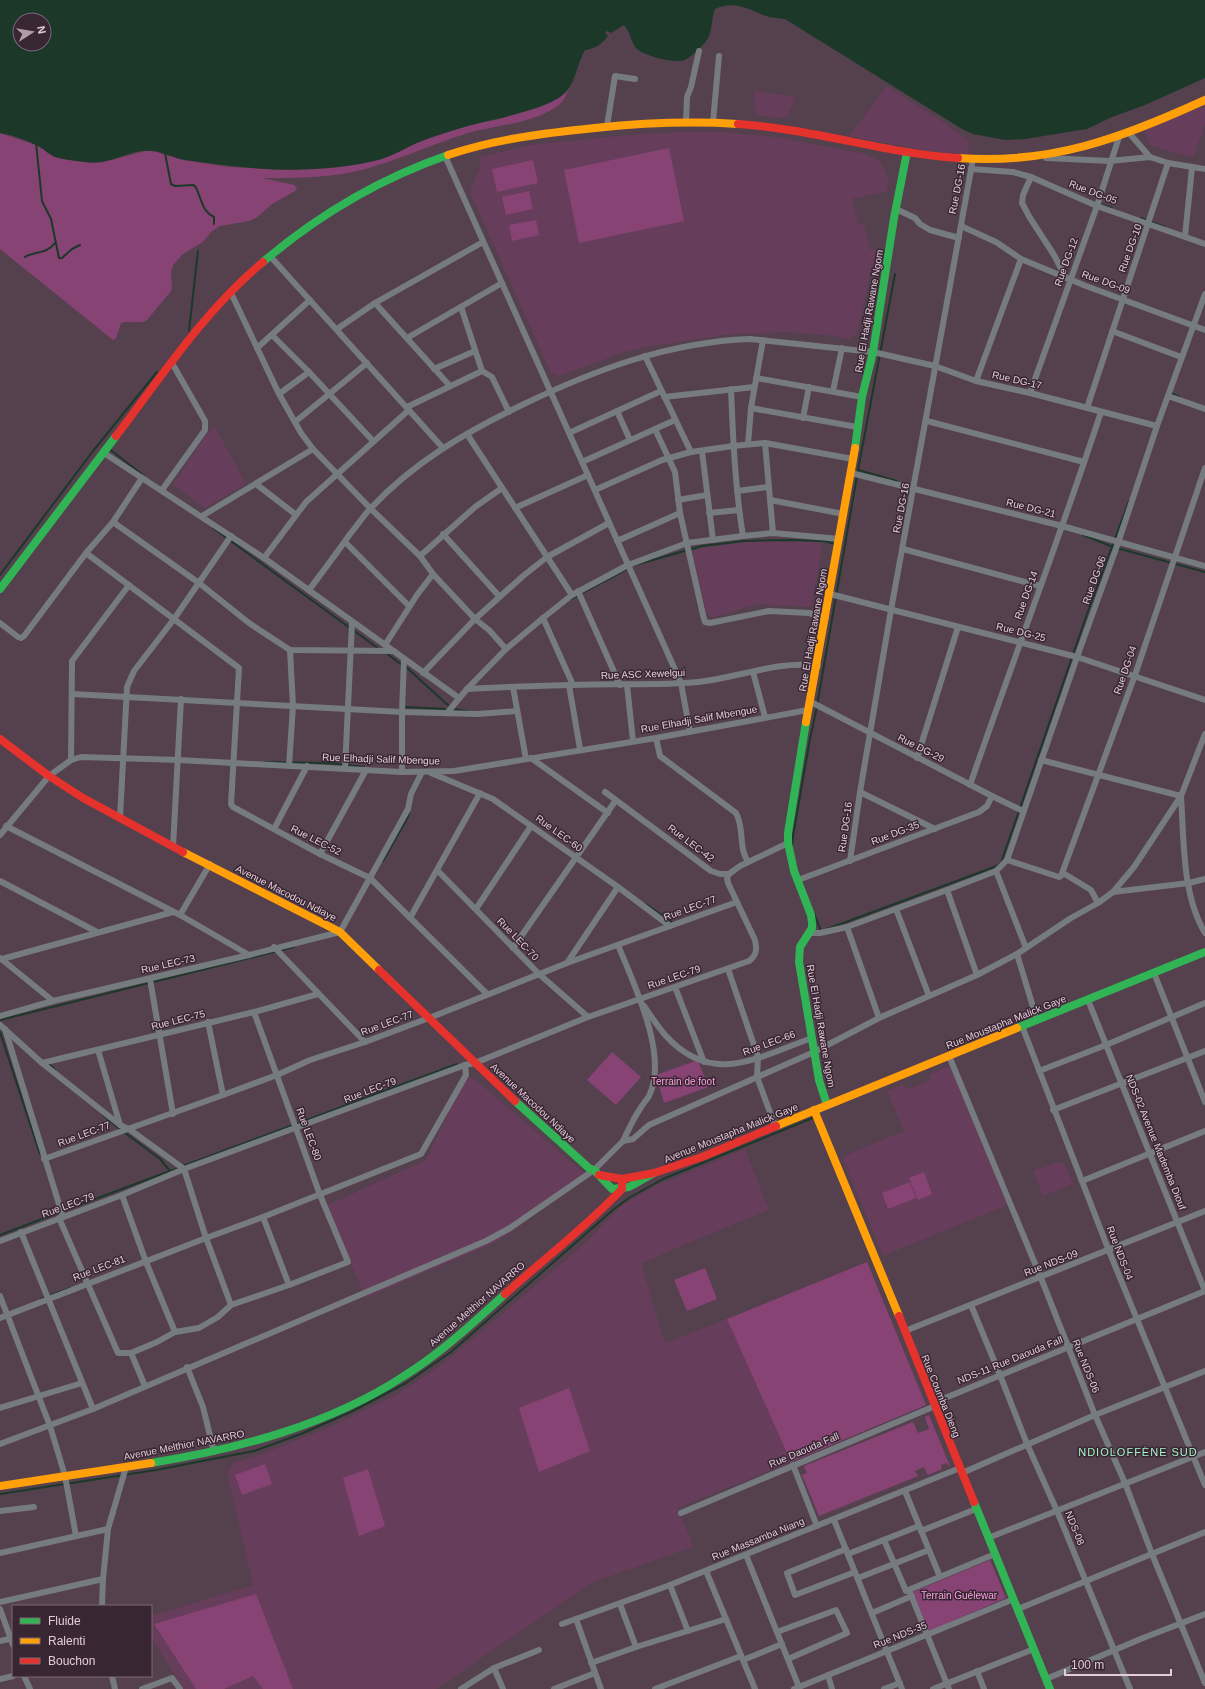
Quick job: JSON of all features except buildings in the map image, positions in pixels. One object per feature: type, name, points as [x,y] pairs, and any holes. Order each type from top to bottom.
[{"type":"main road","points":[[0,589],[172,363],[206,320],[231,293],[270,256],[310,224],[351,198],[377,184],[445,156],[503,140],[543,133],[607,126],[713,122],[782,128],[907,152],[973,159],[1026,157],[1072,149],[1119,137],[1205,100]]},
{"type":"main road","name":"Rue El Hadji Rawane Ngom","points":[[827,1105],[819,1080],[799,962],[800,947],[812,928],[811,915],[794,871],[788,843],[808,710],[818,666],[851,473],[862,397],[873,352],[896,209],[907,152]]},
{"type":"main road","name":"Avenue Macodou Ndiaye","points":[[0,739],[49,776],[83,798],[174,847],[210,864],[340,932],[475,1063],[558,1141],[596,1173],[612,1189]]},
{"type":"main road","name":"Rue Moustapha Malick Gaye","points":[[814,1110],[1205,952]]},
{"type":"main road","name":"Avenue Moustapha Malick Gaye","points":[[654,1173],[702,1157],[814,1110]]},
{"type":"main road","name":"Rue Coumba Dieng","points":[[814,1110],[860,1218],[904,1331],[1050,1689]]},
{"type":"main road","points":[[596,1173],[618,1178],[654,1173]]},
{"type":"main road","points":[[612,1189],[622,1189],[639,1183],[654,1173]]},
{"type":"main road","points":[[608,1204],[612,1189],[618,1178]]},
{"type":"main road","points":[[618,1178],[622,1189]]},
{"type":"main road","name":"Avenue Melthior NAVARRO","points":[[0,1486],[214,1452],[257,1441],[314,1420],[366,1397],[403,1377],[451,1341],[608,1204],[622,1189]]},
{"type":"street","points":[[686,122],[687,97],[692,87],[699,51]]},
{"type":"street","points":[[713,122],[719,56]]},
{"type":"street","points":[[607,126],[615,76],[635,79]]},
{"type":"street","points":[[1129,133],[1150,157]]},
{"type":"street","name":"Rue DG-12","points":[[1030,393],[1068,279],[1097,206],[1110,161],[1119,137]]},
{"type":"street","points":[[445,156],[681,683],[690,732]]},
{"type":"street","points":[[1026,157],[1110,161],[1150,157],[1168,163],[1205,169]]},
{"type":"street","name":"Rue DG-16","points":[[850,861],[870,733],[973,159]]},
{"type":"street","name":"Rue DG-10","points":[[1087,408],[1122,299],[1150,223],[1168,163]]},
{"type":"street","points":[[1185,236],[1192,168]]},
{"type":"street","name":"Rue DG-05","points":[[971,169],[1013,172],[1031,177],[1097,206],[1150,223],[1205,244]]},
{"type":"street","points":[[1031,177],[1022,195],[1021,200],[1023,206],[1068,279]]},
{"type":"street","points":[[896,209],[915,218],[920,224],[930,230],[958,238]]},
{"type":"street","name":"Rue DG-09","points":[[961,226],[996,242],[1021,259],[1068,279],[1205,330]]},
{"type":"street","points":[[337,329],[374,303],[483,242]]},
{"type":"street","points":[[270,256],[443,448]]},
{"type":"street","points":[[976,381],[1021,259]]},
{"type":"street","points":[[407,338],[502,283]]},
{"type":"street","points":[[231,293],[279,394],[301,433],[313,449],[370,508],[420,556],[433,574],[475,619],[490,630],[506,649]]},
{"type":"street","name":"Rue DG-06","points":[[996,871],[1007,860],[1118,543],[1157,426],[1205,294]]},
{"type":"street","points":[[257,348],[310,300]]},
{"type":"street","points":[[374,303],[450,386]]},
{"type":"street","points":[[461,307],[482,371],[492,377],[508,412]]},
{"type":"street","points":[[1112,331],[1182,357]]},
{"type":"street","points":[[272,335],[309,372],[373,441]]},
{"type":"street","name":"Rue DG-17","points":[[309,590],[370,508],[422,462],[443,448],[508,412],[550,392],[596,373],[644,356],[691,345],[732,340],[763,340],[873,352],[935,366],[976,381],[1030,393],[1157,426]]},
{"type":"street","points":[[748,444],[754,387],[763,340]]},
{"type":"street","points":[[833,391],[842,348]]},
{"type":"street","points":[[434,369],[475,351]]},
{"type":"street","points":[[644,356],[691,452]]},
{"type":"street","points":[[162,490],[205,430],[206,426],[205,421],[172,363]]},
{"type":"street","points":[[295,422],[366,363]]},
{"type":"street","points":[[264,558],[295,514],[309,498],[408,408],[482,371]]},
{"type":"street","points":[[279,394],[309,372]]},
{"type":"street","points":[[756,378],[862,397]]},
{"type":"street","points":[[664,397],[731,388],[754,387]]},
{"type":"street","points":[[803,418],[809,387]]},
{"type":"street","points":[[731,388],[733,446],[743,536]]},
{"type":"street","points":[[569,433],[661,391]]},
{"type":"street","points":[[1168,396],[1205,409]]},
{"type":"street","points":[[751,408],[857,427]]},
{"type":"street","points":[[617,411],[630,440]]},
{"type":"street","name":"Rue DG-14","points":[[970,785],[1101,412]]},
{"type":"street","points":[[582,462],[675,420]]},
{"type":"street","points":[[927,421],[1084,462]]},
{"type":"street","points":[[655,429],[675,472],[680,513],[705,622],[710,623],[769,611],[809,613],[826,618]]},
{"type":"street","points":[[467,434],[572,595]]},
{"type":"street","points":[[765,443],[773,533]]},
{"type":"street","points":[[595,490],[669,458],[691,452],[748,444],[765,443],[853,459]]},
{"type":"street","points":[[202,516],[313,449]]},
{"type":"street","points":[[702,451],[713,540]]},
{"type":"street","points":[[104,453],[264,558],[352,623],[459,698]]},
{"type":"street","name":"Rue DG-04","points":[[1061,875],[1135,675],[1205,468]]},
{"type":"street","name":"Rue DG-21","points":[[851,473],[1062,526],[1118,543],[1205,566]]},
{"type":"street","points":[[515,508],[588,475]]},
{"type":"street","points":[[0,623],[18,637],[21,638],[24,636],[86,553],[113,522],[142,478]]},
{"type":"street","points":[[256,484],[295,514]]},
{"type":"street","points":[[737,491],[768,487]]},
{"type":"street","points":[[420,556],[443,534],[502,488]]},
{"type":"street","points":[[678,500],[707,495]]},
{"type":"street","points":[[770,500],[844,514]]},
{"type":"street","points":[[710,513],[739,510]]},
{"type":"street","points":[[617,540],[680,513]]},
{"type":"street","points":[[113,522],[199,583],[249,623],[290,650],[394,651]]},
{"type":"street","points":[[423,673],[499,596],[547,557],[609,523]]},
{"type":"street","points":[[446,713],[506,649],[543,618],[578,591],[628,565],[687,543],[743,536],[773,533],[840,539]]},
{"type":"street","points":[[443,534],[499,596]]},
{"type":"street","points":[[120,818],[122,758],[127,687],[134,670],[174,619],[231,536]]},
{"type":"street","points":[[345,542],[409,606]]},
{"type":"street","points":[[903,549],[1040,586]]},
{"type":"street","points":[[86,553],[174,619]]},
{"type":"street","points":[[385,645],[409,606],[433,574]]},
{"type":"street","points":[[71,760],[73,657],[129,585]]},
{"type":"street","points":[[578,591],[620,685]]},
{"type":"street","name":"Rue DG-25","points":[[830,594],[1020,641],[1077,657],[1135,675],[1205,700]]},
{"type":"street","points":[[543,618],[571,685],[580,749]]},
{"type":"street","name":"Rue LEC-52","points":[[174,619],[239,668],[235,764],[231,804],[233,807],[320,854],[370,878],[487,994]]},
{"type":"street","points":[[345,769],[352,623]]},
{"type":"street","points":[[917,758],[958,626]]},
{"type":"street","points":[[289,766],[293,706],[290,650]]},
{"type":"street","points":[[402,772],[404,659]]},
{"type":"street","name":"Rue ASC Xewelgui","points":[[467,689],[681,683],[711,680],[794,664],[818,666]]},
{"type":"street","points":[[753,672],[765,717]]},
{"type":"street","points":[[627,685],[633,741]]},
{"type":"street","points":[[512,687],[529,758],[608,813]]},
{"type":"street","points":[[72,694],[402,712],[478,714],[517,711]]},
{"type":"street","points":[[174,847],[181,699]]},
{"type":"street","name":"Rue DG-29","points":[[811,702],[917,758],[1023,811]]},
{"type":"street","name":"Rue Elhadji Salif Mbengue","points":[[0,835],[49,776],[71,760],[85,757],[307,766],[402,772],[454,771],[580,749],[656,738],[808,710]]},
{"type":"street","points":[[623,1141],[633,1139],[649,1125],[814,1052],[879,1018],[977,975],[1017,954],[1098,903],[1113,892],[1143,854],[1181,796],[1205,734]]},
{"type":"street","points":[[656,738],[660,756],[736,813],[741,822],[743,852],[748,862]]},
{"type":"street","points":[[1041,760],[1097,776],[1181,796]]},
{"type":"street","points":[[274,829],[307,766]]},
{"type":"street","points":[[320,854],[366,770]]},
{"type":"street","points":[[340,932],[408,809],[411,794],[424,772]]},
{"type":"street","name":"Rue LEC-60","points":[[424,772],[492,799],[618,887],[670,926]]},
{"type":"street","name":"Rue LEC-42","points":[[605,792],[712,871],[720,874],[729,874]]},
{"type":"street","points":[[860,792],[936,828]]},
{"type":"street","points":[[410,918],[480,793]]},
{"type":"street","name":"Rue DG-35","points":[[798,880],[979,812],[987,806],[992,796]]},
{"type":"street","points":[[1181,796],[1188,884],[1193,909],[1205,933]]},
{"type":"street","points":[[513,948],[616,800]]},
{"type":"street","points":[[6,826],[177,914],[249,955]]},
{"type":"street","points":[[476,909],[531,826]]},
{"type":"street","points":[[737,902],[728,883],[727,878],[729,874],[748,862],[788,843]]},
{"type":"street","points":[[1007,860],[1061,875],[1091,890],[1098,903]]},
{"type":"street","points":[[1,958],[97,932],[177,914],[210,864]]},
{"type":"street","name":"Rue LEC-70","points":[[437,870],[539,974],[588,1017]]},
{"type":"street","points":[[808,933],[820,934],[847,927],[996,871],[1026,948]]},
{"type":"street","points":[[1113,892],[1188,884],[1205,879]]},
{"type":"street","points":[[0,881],[97,932]]},
{"type":"street","points":[[567,963],[618,887]]},
{"type":"street","points":[[947,890],[977,975]]},
{"type":"street","name":"Rue LEC-77","points":[[44,1160],[277,1075],[310,1060],[365,1042],[429,1018],[567,963],[737,902]]},
{"type":"street","name":"Rue LEC-79","points":[[0,1240],[122,1195],[184,1169],[465,1065],[475,1063],[588,1017],[749,961],[756,953],[757,947],[737,902]]},
{"type":"street","points":[[896,909],[929,996]]},
{"type":"street","points":[[847,927],[879,1018]]},
{"type":"street","name":"Rue LEC-73","points":[[0,1016],[53,1001],[150,979],[340,932]]},
{"type":"street","points":[[0,1444],[92,1409],[187,1367],[486,1241],[516,1224],[596,1173],[623,1141],[648,1097],[653,1075],[653,1039],[640,1000],[618,945]]},
{"type":"street","points":[[274,948],[365,1042]]},
{"type":"street","points":[[1017,954],[1037,1020]]},
{"type":"street","points":[[1,958],[53,1001]]},
{"type":"street","points":[[728,969],[758,1058],[756,1077],[775,1126]]},
{"type":"street","points":[[1154,973],[1205,1102]]},
{"type":"street","points":[[150,979],[173,1114]]},
{"type":"street","points":[[675,987],[704,1062]]},
{"type":"street","name":"Rue LEC-75","points":[[42,1063],[254,1012],[318,994]]},
{"type":"street","name":"Rue LEC-66","points":[[640,1000],[665,1035],[686,1053],[704,1062],[732,1065],[750,1061],[812,1038]]},
{"type":"street","name":"NDS-02 Avenue Mademba Diouf","points":[[1088,1000],[1205,1291]]},
{"type":"street","points":[[1039,1071],[1106,1045],[1205,1003]]},
{"type":"street","name":"Rue LEC-80","points":[[254,1012],[320,1195],[348,1262],[289,1285]]},
{"type":"street","points":[[208,1022],[223,1095]]},
{"type":"street","name":"Rue NDS-04","points":[[1022,1026],[1053,1110],[1136,1319],[1205,1485]]},
{"type":"street","points":[[2,1027],[42,1063],[120,1125],[129,1129],[184,1169],[206,1238],[231,1305]]},
{"type":"street","points":[[2,1027],[61,1218],[116,1352],[131,1353],[157,1342],[175,1332],[199,1328],[218,1317],[231,1305],[289,1285],[263,1217]]},
{"type":"street","points":[[98,1050],[120,1125]]},
{"type":"street","points":[[1053,1110],[1205,1051]]},
{"type":"street","name":"Rue NDS-06","points":[[949,1056],[1041,1278],[1095,1414],[1125,1483],[1152,1554],[1205,1683]]},
{"type":"street","name":"Rue LEC-81","points":[[0,1318],[87,1283],[146,1262],[320,1195],[421,1154],[466,1075],[465,1065]]},
{"type":"street","points":[[1082,1181],[1205,1131]]},
{"type":"street","points":[[122,1195],[146,1262],[175,1332]]},
{"type":"street","name":"Rue NDS-09","points":[[904,1331],[1109,1251],[1205,1211]]},
{"type":"street","points":[[21,1232],[92,1409]]},
{"type":"street","name":"NDS-11 Rue Daouda Fall","points":[[934,1404],[1000,1375],[1205,1291]]},
{"type":"street","points":[[0,1296],[50,1426],[65,1476],[76,1536]]},
{"type":"street","name":"NDS-08","points":[[971,1306],[1027,1444],[1058,1511],[1130,1689]]},
{"type":"street","points":[[131,1353],[145,1386]]},
{"type":"street","points":[[187,1367],[203,1407],[214,1452]]},
{"type":"street","name":"Rue Massamba Niang","points":[[562,1624],[670,1585],[905,1491],[961,1471],[1095,1414],[1205,1371]]},
{"type":"street","points":[[0,1408],[82,1383]]},
{"type":"street","name":"Rue Daouda Fall","points":[[681,1513],[934,1404]]},
{"type":"street","points":[[988,1538],[1205,1452]]},
{"type":"street","points":[[793,1465],[818,1526]]},
{"type":"street","points":[[102,1605],[108,1529],[126,1467]]},
{"type":"street","points":[[905,1491],[940,1577]]},
{"type":"street","points":[[0,1511],[34,1507]]},
{"type":"street","points":[[929,1550],[894,1564],[795,1595],[787,1573],[976,1508]]},
{"type":"street","points":[[834,1520],[902,1689]]},
{"type":"street","points":[[0,1553],[108,1529]]},
{"type":"street","points":[[1018,1609],[1205,1532]]},
{"type":"street","points":[[884,1540],[906,1591],[911,1593],[948,1686]]},
{"type":"street","points":[[872,1613],[940,1577],[995,1554]]},
{"type":"street","points":[[746,1555],[788,1659],[796,1688]]},
{"type":"street","points":[[706,1571],[755,1689]]},
{"type":"street","points":[[0,1602],[103,1579]]},
{"type":"street","points":[[670,1585],[688,1631]]},
{"type":"street","name":"Rue NDS-35","points":[[796,1688],[1014,1599]]},
{"type":"street","points":[[620,1604],[636,1647]]},
{"type":"street","points":[[0,1609],[12,1638],[0,1641]]},
{"type":"street","points":[[777,1632],[837,1610],[847,1633],[788,1659]]},
{"type":"street","points":[[1046,1679],[1205,1614]]},
{"type":"street","points":[[576,1619],[601,1689]]},
{"type":"street","points":[[591,1663],[636,1647],[726,1619]]},
{"type":"street","points":[[655,1689],[782,1644]]},
{"type":"street","points":[[933,1689],[948,1686],[977,1671],[1034,1649]]},
{"type":"street","points":[[461,1689],[494,1668],[539,1650]]},
{"type":"street","points":[[494,1668],[503,1689]]},
{"type":"street","points":[[977,1671],[984,1689]]},
{"type":"street","points":[[556,1689],[595,1673]]},
{"type":"street","points":[[828,1675],[832,1689]]},
{"type":"street","points":[[0,1679],[12,1676]]},
{"type":"street","points":[[24,1677],[30,1689]]},
{"type":"street","points":[[112,1677],[115,1689]]},
{"type":"street","points":[[142,1689],[172,1678],[180,1689]]},
{"type":"street","points":[[884,1689],[900,1682]]},
{"type":"shaded area","points":[[0,0],[1205,0],[1205,78],[1087,129],[1025,139],[1005,140],[973,134],[962,129],[785,19],[768,17],[747,8],[735,5],[722,6],[715,9],[710,33],[705,43],[685,60],[668,60],[653,57],[641,52],[635,46],[624,25],[611,33],[607,31],[605,33],[608,36],[601,44],[585,50],[569,89],[557,99],[533,109],[429,138],[382,159],[358,164],[333,168],[284,170],[259,169],[210,164],[177,158],[156,152],[144,151],[95,163],[55,157],[39,146],[14,136],[0,133]]},
{"type":"shaded area","points":[[887,86],[969,141],[968,155],[928,151],[849,136]]},
{"type":"shaded area","points":[[755,91],[796,97],[786,118],[755,115],[756,107],[753,106]]},
{"type":"shaded area","points":[[1205,105],[1205,125],[1193,158],[1150,145],[1144,129]]},
{"type":"shaded area","points":[[677,132],[724,132],[777,137],[865,154],[880,161],[889,178],[887,191],[852,199],[858,224],[864,223],[870,250],[876,250],[857,333],[849,339],[790,332],[732,334],[645,347],[624,352],[559,376],[551,373],[470,192],[480,167],[480,157],[530,145],[618,136]]},
{"type":"shaded area","points":[[215,427],[246,484],[205,508],[173,485],[207,433]]},
{"type":"shaded area","points":[[755,540],[813,542],[823,544],[811,607],[757,604],[712,618],[706,612],[692,550]]},
{"type":"shaded area","points":[[950,1066],[1007,1205],[883,1256],[842,1157],[904,1131],[887,1091],[902,1085],[909,1089],[931,1080],[929,1075]]},
{"type":"shaded area","points":[[466,1075],[477,1081],[585,1174],[498,1241],[366,1298],[326,1206],[426,1160]]},
{"type":"shaded area","points":[[745,1149],[769,1210],[678,1247],[641,1264],[665,1343],[727,1319],[791,1462],[678,1508],[693,1547],[593,1582],[436,1689],[184,1689],[152,1640],[152,1616],[253,1585],[227,1472],[234,1463],[262,1454],[330,1427],[398,1394],[444,1363],[583,1245],[622,1205],[655,1186]]},
{"type":"shaded area","points":[[1058,1162],[1059,1164],[1064,1162],[1073,1184],[1043,1196],[1033,1171]]},
{"type":"green space","points":[[569,85],[566,95],[561,103],[555,108],[535,118],[468,133],[397,159],[353,172],[319,177],[262,178],[294,185],[297,188],[295,191],[272,204],[256,218],[249,221],[220,226],[211,232],[203,242],[183,254],[173,265],[171,272],[171,291],[147,320],[141,322],[121,323],[116,338],[113,340],[0,249],[0,133],[36,145],[59,158],[89,163],[104,162],[145,151],[153,151],[182,160],[229,167],[295,170],[419,142],[469,125],[500,119],[548,103],[565,93]]},
{"type":"green space","points":[[669,148],[684,221],[579,243],[564,170]]},
{"type":"green space","points":[[533,160],[538,183],[497,192],[492,169]]},
{"type":"green space","points":[[529,191],[533,209],[506,215],[502,197]]},
{"type":"green space","points":[[536,220],[539,235],[512,241],[509,225]]},
{"type":"green space","points":[[612,1052],[641,1077],[616,1105],[587,1080]]},
{"type":"green space","name":"Terrain de foot","points":[[698,1060],[708,1087],[664,1103],[656,1075]]},
{"type":"green space","points":[[924,1172],[932,1194],[918,1200],[909,1178]]},
{"type":"green space","points":[[910,1182],[916,1198],[888,1209],[882,1193]]},
{"type":"green space","points":[[867,1262],[926,1405],[791,1462],[727,1319]]},
{"type":"green space","points":[[705,1268],[717,1299],[687,1311],[674,1280]]},
{"type":"green space","points":[[569,1388],[590,1451],[539,1472],[519,1408]]},
{"type":"green space","points":[[929,1415],[950,1466],[949,1467],[947,1463],[941,1465],[942,1469],[928,1475],[924,1467],[915,1471],[918,1476],[819,1516],[802,1475],[807,1473],[804,1466],[913,1422],[918,1433],[929,1429],[925,1417]]},
{"type":"green space","points":[[265,1464],[272,1484],[242,1495],[235,1475]]},
{"type":"green space","points":[[368,1469],[385,1526],[359,1536],[343,1478]]},
{"type":"green space","name":"Terrain Guélewar","points":[[990,1560],[1006,1598],[929,1631],[913,1592]]},
{"type":"green space","points":[[256,1594],[293,1689],[263,1689],[253,1676],[224,1689],[196,1689],[154,1624]]},
{"type":"waterway","points":[[36,143],[42,201],[51,219],[59,258],[62,258],[72,249],[80,245]]},
{"type":"waterway","points":[[165,153],[171,184],[175,186],[195,186],[204,208],[214,217],[214,224]]},
{"type":"waterway","points":[[1099,204],[1112,208]]},
{"type":"waterway","points":[[1141,218],[1165,227]]},
{"type":"waterway","points":[[25,257],[45,251],[52,247],[55,243]]},
{"type":"waterway","points":[[189,331],[198,251]]},
{"type":"waterway","points":[[792,846],[858,470],[895,274]]},
{"type":"waterway","points":[[0,575],[93,451],[157,372]]},
{"type":"waterway","points":[[1171,393],[1179,397]]},
{"type":"waterway","points":[[111,450],[144,476]]},
{"type":"waterway","points":[[858,470],[897,481]]},
{"type":"waterway","points":[[827,929],[997,866],[1001,863],[1087,614],[1129,501]]},
{"type":"waterway","points":[[213,528],[350,628]]},
{"type":"waterway","points":[[1083,535],[1113,547]]},
{"type":"waterway","points":[[635,565],[702,546],[744,541],[824,541],[835,544]]},
{"type":"waterway","points":[[1117,548],[1205,572]]},
{"type":"waterway","points":[[571,599],[629,568]]},
{"type":"waterway","points":[[353,630],[379,649]]},
{"type":"waterway","points":[[386,653],[402,665]]},
{"type":"waterway","points":[[406,667],[450,707]]},
{"type":"waterway","points":[[404,707],[447,709]]},
{"type":"waterway","points":[[452,709],[467,711]]},
{"type":"waterway","points":[[265,762],[328,763],[364,767]]},
{"type":"waterway","points":[[383,861],[408,817],[409,812]]},
{"type":"waterway","points":[[646,904],[673,923]]},
{"type":"waterway","points":[[814,913],[821,931]]},
{"type":"waterway","points":[[0,1020],[294,947]]},
{"type":"waterway","points":[[0,1032],[40,1154]]},
{"type":"waterway","points":[[48,1063],[55,1070]]},
{"type":"waterway","points":[[183,1166],[457,1064]]},
{"type":"waterway","points":[[103,1115],[121,1130]]},
{"type":"waterway","points":[[0,1494],[156,1470],[254,1451],[301,1434],[353,1411],[406,1383],[451,1352],[614,1209],[629,1198],[663,1179],[815,1117]]},
{"type":"waterway","points":[[63,1211],[170,1171],[160,1159],[124,1132]]},
{"type":"waterway","points":[[170,1171],[179,1168]]},
{"type":"waterway","points":[[0,1235],[60,1212]]},
{"type":"waterway","points":[[41,1299],[70,1288]]},
{"type":"traffic: fast","points":[[855,448],[862,397],[873,352],[894,218],[907,152]]},
{"type":"traffic: fast","points":[[263,262],[305,229],[350,200],[398,175],[448,155]]},
{"type":"traffic: fast","points":[[0,589],[116,436]]},
{"type":"traffic: fast","points":[[806,722],[788,833],[788,843],[794,871],[811,915],[812,928],[800,947],[799,962],[819,1080],[827,1105]]},
{"type":"traffic: fast","points":[[1017,1028],[1205,952]]},
{"type":"traffic: fast","points":[[515,1101],[590,1169],[594,1170],[612,1189],[629,1187],[654,1173]]},
{"type":"traffic: fast","points":[[151,1463],[217,1450],[282,1433],[345,1408],[375,1393],[431,1358],[505,1294]]},
{"type":"traffic: fast","points":[[974,1502],[1050,1689]]},
{"type":"traffic: slow","points":[[958,158],[992,159],[1024,157],[1055,153],[1085,146],[1144,126],[1205,100]]},
{"type":"traffic: slow","points":[[448,155],[466,149],[502,141],[576,130],[666,123],[738,124]]},
{"type":"traffic: slow","points":[[806,722],[855,448]]},
{"type":"traffic: slow","points":[[183,852],[340,932],[379,970]]},
{"type":"traffic: slow","points":[[776,1126],[1017,1028]]},
{"type":"traffic: slow","points":[[814,1110],[899,1316]]},
{"type":"traffic: slow","points":[[0,1486],[151,1463]]},
{"type":"traffic: jam","points":[[738,124],[794,131],[903,151],[958,158]]},
{"type":"traffic: jam","points":[[116,436],[167,367],[203,323],[222,301],[263,262]]},
{"type":"traffic: jam","points":[[0,739],[49,776],[83,798],[183,852]]},
{"type":"traffic: jam","points":[[379,970],[515,1101]]},
{"type":"traffic: jam","points":[[599,1175],[622,1179],[654,1173],[702,1157],[776,1126]]},
{"type":"traffic: jam","points":[[505,1294],[608,1203],[622,1189],[622,1179]]},
{"type":"traffic: jam","points":[[899,1316],[974,1502]]},
{"type":"district","name":"NDIOLOFFÈNE SUD","points":[[1138,1452]]}]
